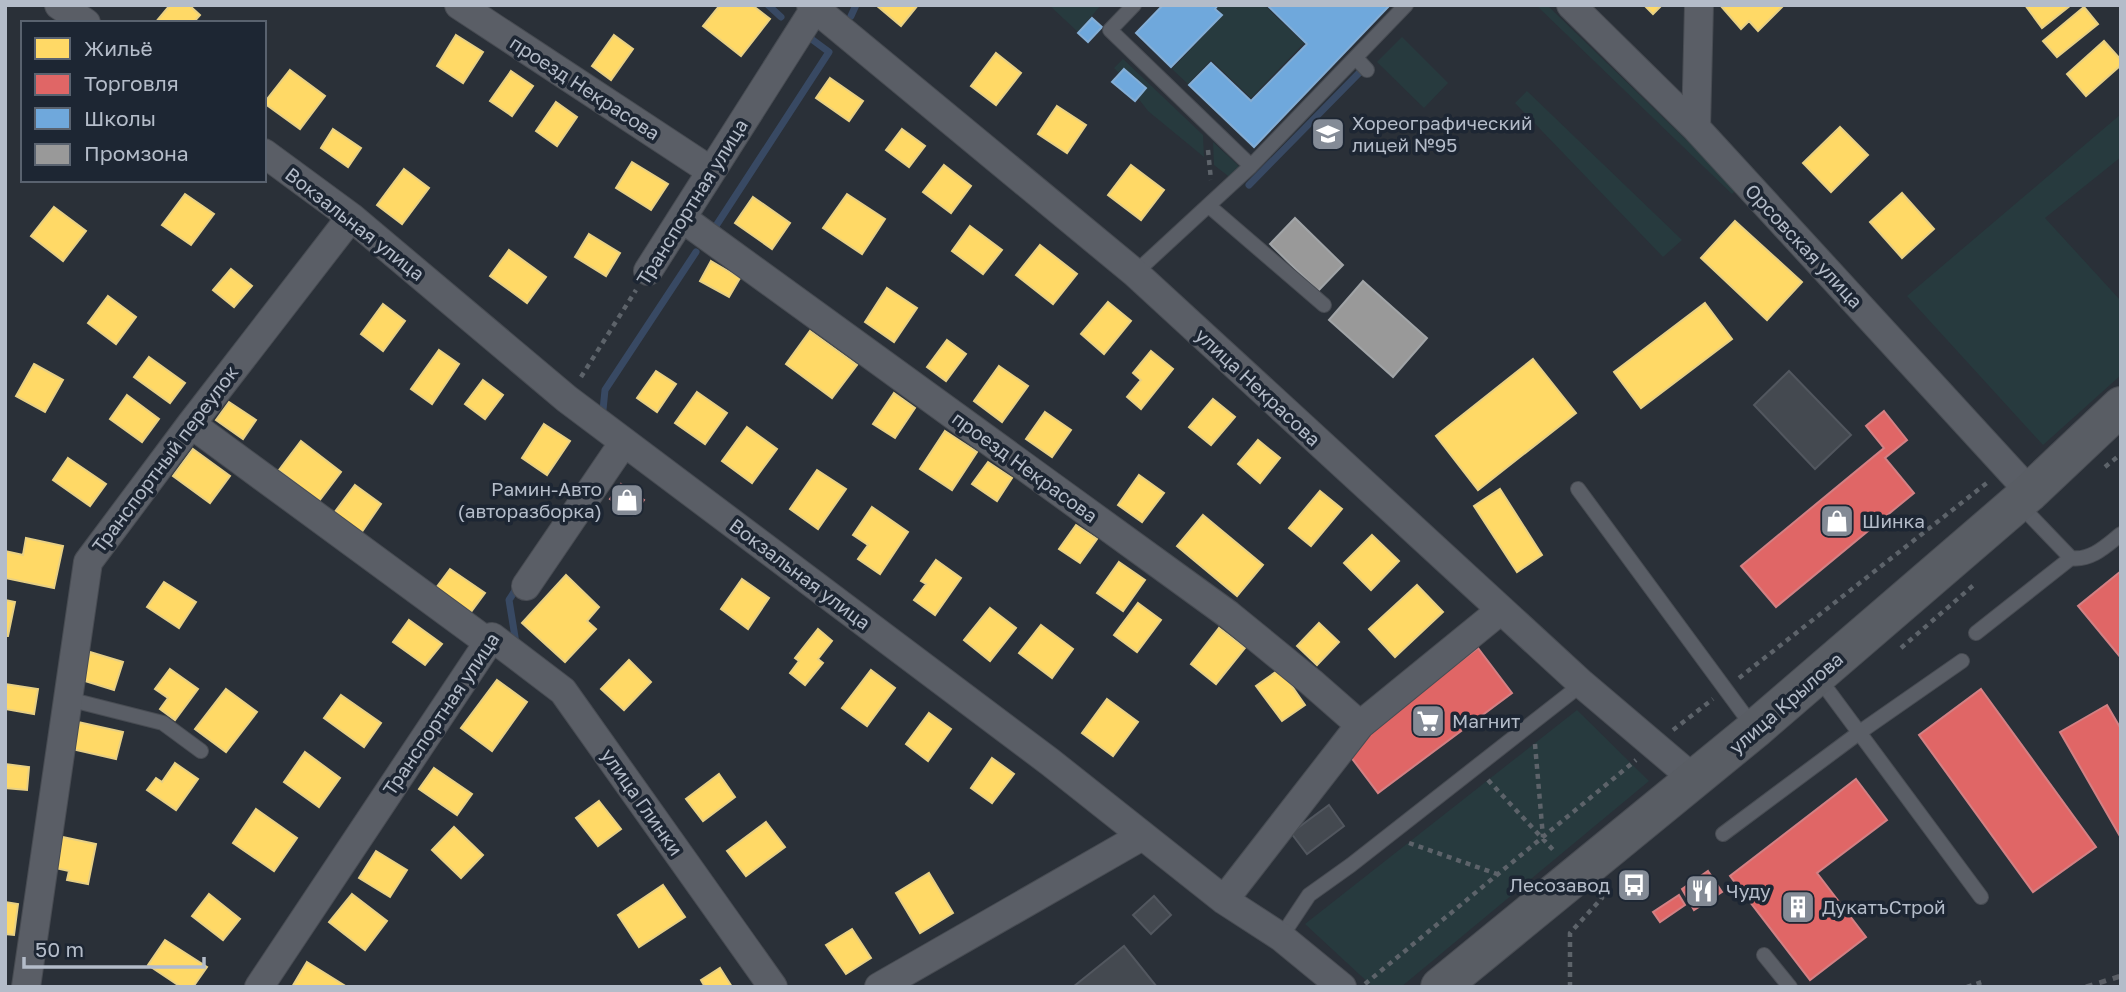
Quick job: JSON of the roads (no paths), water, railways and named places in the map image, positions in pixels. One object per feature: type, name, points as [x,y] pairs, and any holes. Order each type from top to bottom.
[{"type":"main road","name":"улица Крылова","points":[[1449,985],[1817,676],[2018,487],[2121,406]]},
{"type":"street","points":[[59,5],[83,21]]},
{"type":"street","name":"проезд Некрасова","points":[[459,5],[710,171]]},
{"type":"street","name":"Орсовская улица","points":[[1571,5],[1696,128],[2018,487]]},
{"type":"street","points":[[1696,128],[1699,5]]},
{"type":"street","name":"Транспортная улица","points":[[648,271],[814,6]]},
{"type":"street","name":"улица Некрасова","points":[[814,6],[1135,273],[1501,610],[1695,780]]},
{"type":"street","name":"Вокзальная улица","points":[[266,154],[351,217],[567,399],[1050,762],[1224,900],[1281,937],[1342,987]]},
{"type":"street","name":"Транспортный переулок","points":[[26,987],[88,562],[351,217]]},
{"type":"street","name":"проезд Некрасова","points":[[682,218],[1229,615],[1360,725]]},
{"type":"street","name":"улица Глинки","points":[[191,424],[564,691],[773,987]]},
{"type":"street","points":[[526,586],[624,442]]},
{"type":"street","points":[[1224,900],[1360,725],[1501,610]]},
{"type":"street","name":"Транспортная улица","points":[[259,987],[491,640]]},
{"type":"street","points":[[879,987],[1142,836]]},
{"type":"lane","points":[[1134,5],[1110,30],[1251,166]]},
{"type":"lane","points":[[1135,273],[1251,166],[1406,5]]},
{"type":"lane","points":[[1356,58],[1367,70]]},
{"type":"lane","points":[[1211,204],[1324,305]]},
{"type":"lane","points":[[2018,487],[2071,558]]},
{"type":"lane","points":[[1578,489],[1755,729]]},
{"type":"lane","points":[[1976,633],[2071,558],[2091,556],[2121,534]]},
{"type":"lane","points":[[1723,834],[1860,732],[1962,661]]},
{"type":"lane","points":[[1817,676],[1981,897]]},
{"type":"lane","points":[[1281,937],[1309,895],[1583,684]]},
{"type":"lane","points":[[68,699],[163,723],[201,751]]},
{"type":"lane","points":[[1764,955],[1790,987]]},
{"type":"waterway","points":[[768,5],[781,17]]},
{"type":"waterway","points":[[851,16],[856,5]]},
{"type":"waterway","points":[[712,232],[829,52],[806,35]]},
{"type":"waterway","points":[[1249,185],[1360,72]]},
{"type":"waterway","points":[[603,410],[605,390],[696,252]]},
{"type":"waterway","points":[[516,643],[509,600],[518,586]]},
{"type":"railway","points":[[2086,987],[2121,976]]},
{"type":"place","name":"Хореографический лицей №95","points":[[1328,134]]},
{"type":"place","name":"Рамин-Авто (авторазборка)","points":[[627,500]]},
{"type":"place","name":"Шинка","points":[[1837,521]]},
{"type":"place","name":"Магнит","points":[[1428,721]]},
{"type":"place","name":"Лесозавод","points":[[1634,885]]},
{"type":"place","name":"Чуду","points":[[1702,891]]},
{"type":"place","name":"ДукатъСтрой","points":[[1798,907]]}]
